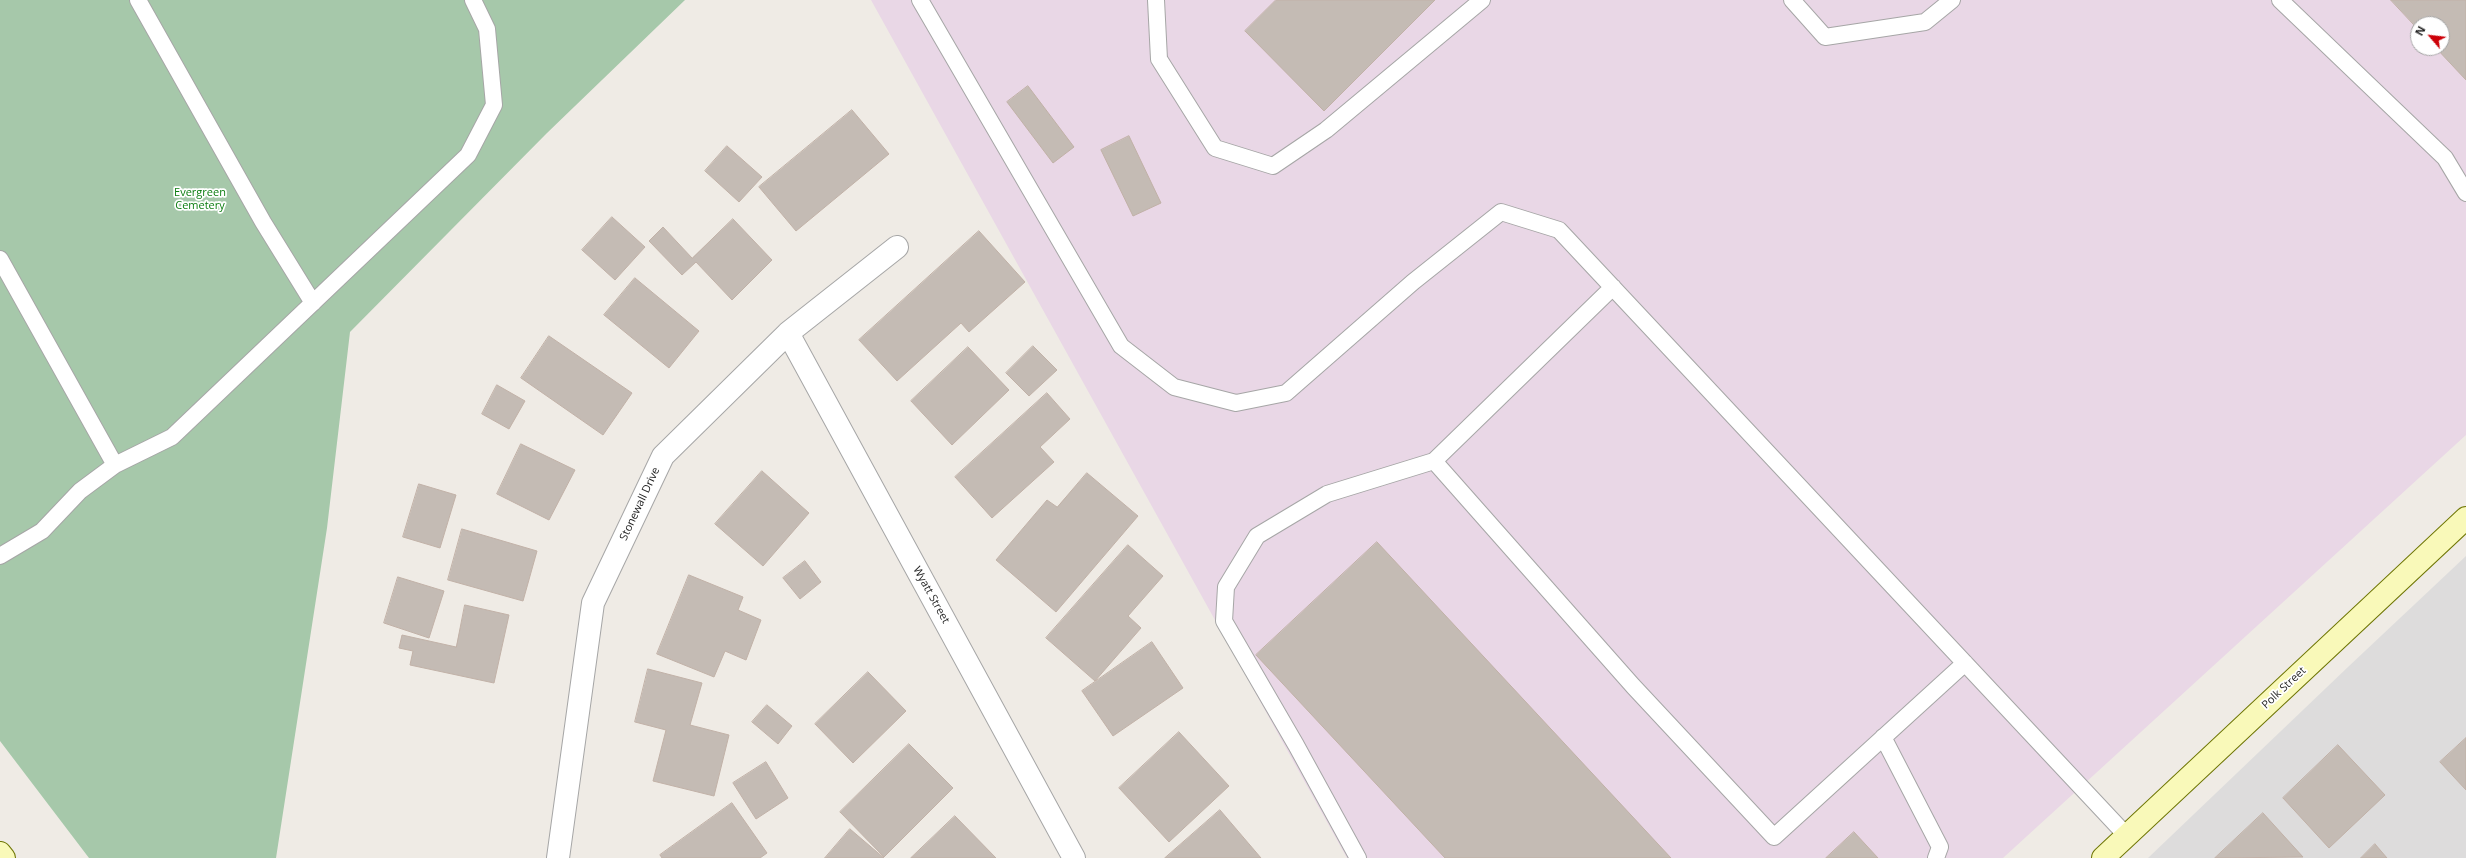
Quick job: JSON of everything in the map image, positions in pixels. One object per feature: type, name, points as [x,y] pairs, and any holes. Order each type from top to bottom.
[{"type":"main road","name":"Polk Street","points":[[2103,858],[2466,518]]},
{"type":"main road","points":[[0,853],[4,858]]},
{"type":"street","name":"Stonewall Drive","points":[[560,857],[593,603],[663,456],[788,333],[897,248]]},
{"type":"street","name":"Wyatt Street","points":[[788,333],[1074,858]]},
{"type":"lane","points":[[138,0],[263,222],[313,303]]},
{"type":"lane","points":[[0,556],[42,531],[80,491],[115,466],[172,437],[468,155],[494,106],[487,29],[473,0]]},
{"type":"lane","points":[[1156,0],[1159,59],[1215,148],[1273,166],[1326,130],[1482,0]]},
{"type":"lane","points":[[1792,0],[1825,37],[1925,22],[1952,0]]},
{"type":"lane","points":[[2280,0],[2446,158],[2466,193]]},
{"type":"lane","points":[[925,2],[1121,346],[1174,387],[1236,404],[1286,393],[1413,282],[1501,212],[1559,230],[2126,835]]},
{"type":"lane","points":[[0,259],[115,466]]},
{"type":"lane","points":[[1358,858],[1296,745],[1224,621],[1226,587],[1257,536],[1327,494],[1434,460],[1613,287]]},
{"type":"lane","points":[[1434,460],[1634,686],[1774,837],[1965,662]]},
{"type":"lane","points":[[1883,737],[1940,847],[1936,858]]},
{"type":"shaded area","points":[[871,0],[2466,0],[2466,435],[2003,858],[1347,858]]},
{"type":"shaded area","points":[[2466,556],[2466,858],[2148,858],[2348,667]]},
{"type":"green space","name":"Evergreen Cemetery","points":[[0,0],[685,0],[547,133],[350,332],[327,528],[276,858],[89,858],[0,741]]},
{"type":"building","points":[[1276,0],[1435,0],[1324,111],[1245,31]]},
{"type":"building","points":[[2391,0],[2466,0],[2466,80],[2444,56],[2450,56],[2450,16],[2410,16],[2410,20]]},
{"type":"building","points":[[1028,86],[1074,147],[1053,163],[1007,102]]},
{"type":"building","points":[[852,110],[889,154],[796,231],[759,187]]},
{"type":"building","points":[[1129,136],[1161,203],[1133,216],[1101,150]]},
{"type":"building","points":[[727,146],[762,177],[739,202],[705,171]]},
{"type":"building","points":[[612,217],[645,247],[615,280],[582,250]]},
{"type":"building","points":[[733,219],[772,260],[732,300],[696,262],[682,275],[649,241],[663,227],[692,258]]},
{"type":"building","points":[[979,231],[1025,282],[969,332],[961,323],[897,381],[859,340]]},
{"type":"building","points":[[635,278],[699,331],[669,368],[604,315]]},
{"type":"building","points":[[549,336],[632,393],[603,435],[521,378]]},
{"type":"building","points":[[1033,346],[1057,370],[1029,396],[1006,373]]},
{"type":"building","points":[[968,347],[1009,390],[952,445],[911,401]]},
{"type":"building","points":[[497,385],[525,401],[509,429],[482,414]]},
{"type":"building","points":[[1047,393],[1070,419],[1040,447],[1054,462],[992,518],[955,477]]},
{"type":"building","points":[[521,444],[575,470],[549,520],[497,494]]},
{"type":"building","points":[[762,471],[809,513],[763,566],[715,524]]},
{"type":"building","points":[[1087,473],[1138,516],[1056,612],[996,560],[1047,500],[1057,507]]},
{"type":"building","points":[[419,484],[456,495],[440,548],[403,537]]},
{"type":"building","points":[[462,529],[537,551],[523,601],[448,580]]},
{"type":"building","points":[[1377,542],[1671,858],[1445,858],[1256,655]]},
{"type":"building","points":[[1128,545],[1163,576],[1128,616],[1141,628],[1095,681],[1046,638]]},
{"type":"building","points":[[805,561],[821,582],[800,599],[783,578]]},
{"type":"building","points":[[689,575],[743,597],[738,610],[761,620],[746,660],[725,651],[714,677],[657,654]]},
{"type":"building","points":[[398,577],[444,591],[429,638],[384,623]]},
{"type":"building","points":[[465,605],[509,615],[494,683],[410,665],[413,651],[399,648],[402,635],[456,647]]},
{"type":"building","points":[[1152,642],[1183,688],[1113,736],[1082,691]]},
{"type":"building","points":[[648,669],[702,683],[690,725],[729,735],[714,796],[653,781],[666,730],[635,722]]},
{"type":"building","points":[[868,672],[906,711],[853,763],[815,724]]},
{"type":"building","points":[[767,705],[792,726],[778,744],[752,722]]},
{"type":"building","points":[[1179,732],[1229,786],[1169,842],[1119,788]]},
{"type":"building","points":[[2466,738],[2466,790],[2440,762]]},
{"type":"building","points":[[909,744],[953,788],[884,857],[840,812]]},
{"type":"building","points":[[2338,745],[2385,795],[2329,848],[2283,798]]},
{"type":"building","points":[[766,762],[788,798],[756,819],[733,783]]},
{"type":"building","points":[[732,803],[767,853],[760,858],[662,858],[660,855]]},
{"type":"building","points":[[1220,810],[1261,858],[1165,858]]},
{"type":"building","points":[[2263,813],[2303,857],[2215,858]]},
{"type":"building","points":[[955,816],[996,858],[911,858]]},
{"type":"building","points":[[850,829],[884,858],[825,858]]},
{"type":"building","points":[[1854,832],[1878,858],[1826,858]]},
{"type":"building","points":[[2375,844],[2387,858],[2361,858]]}]
